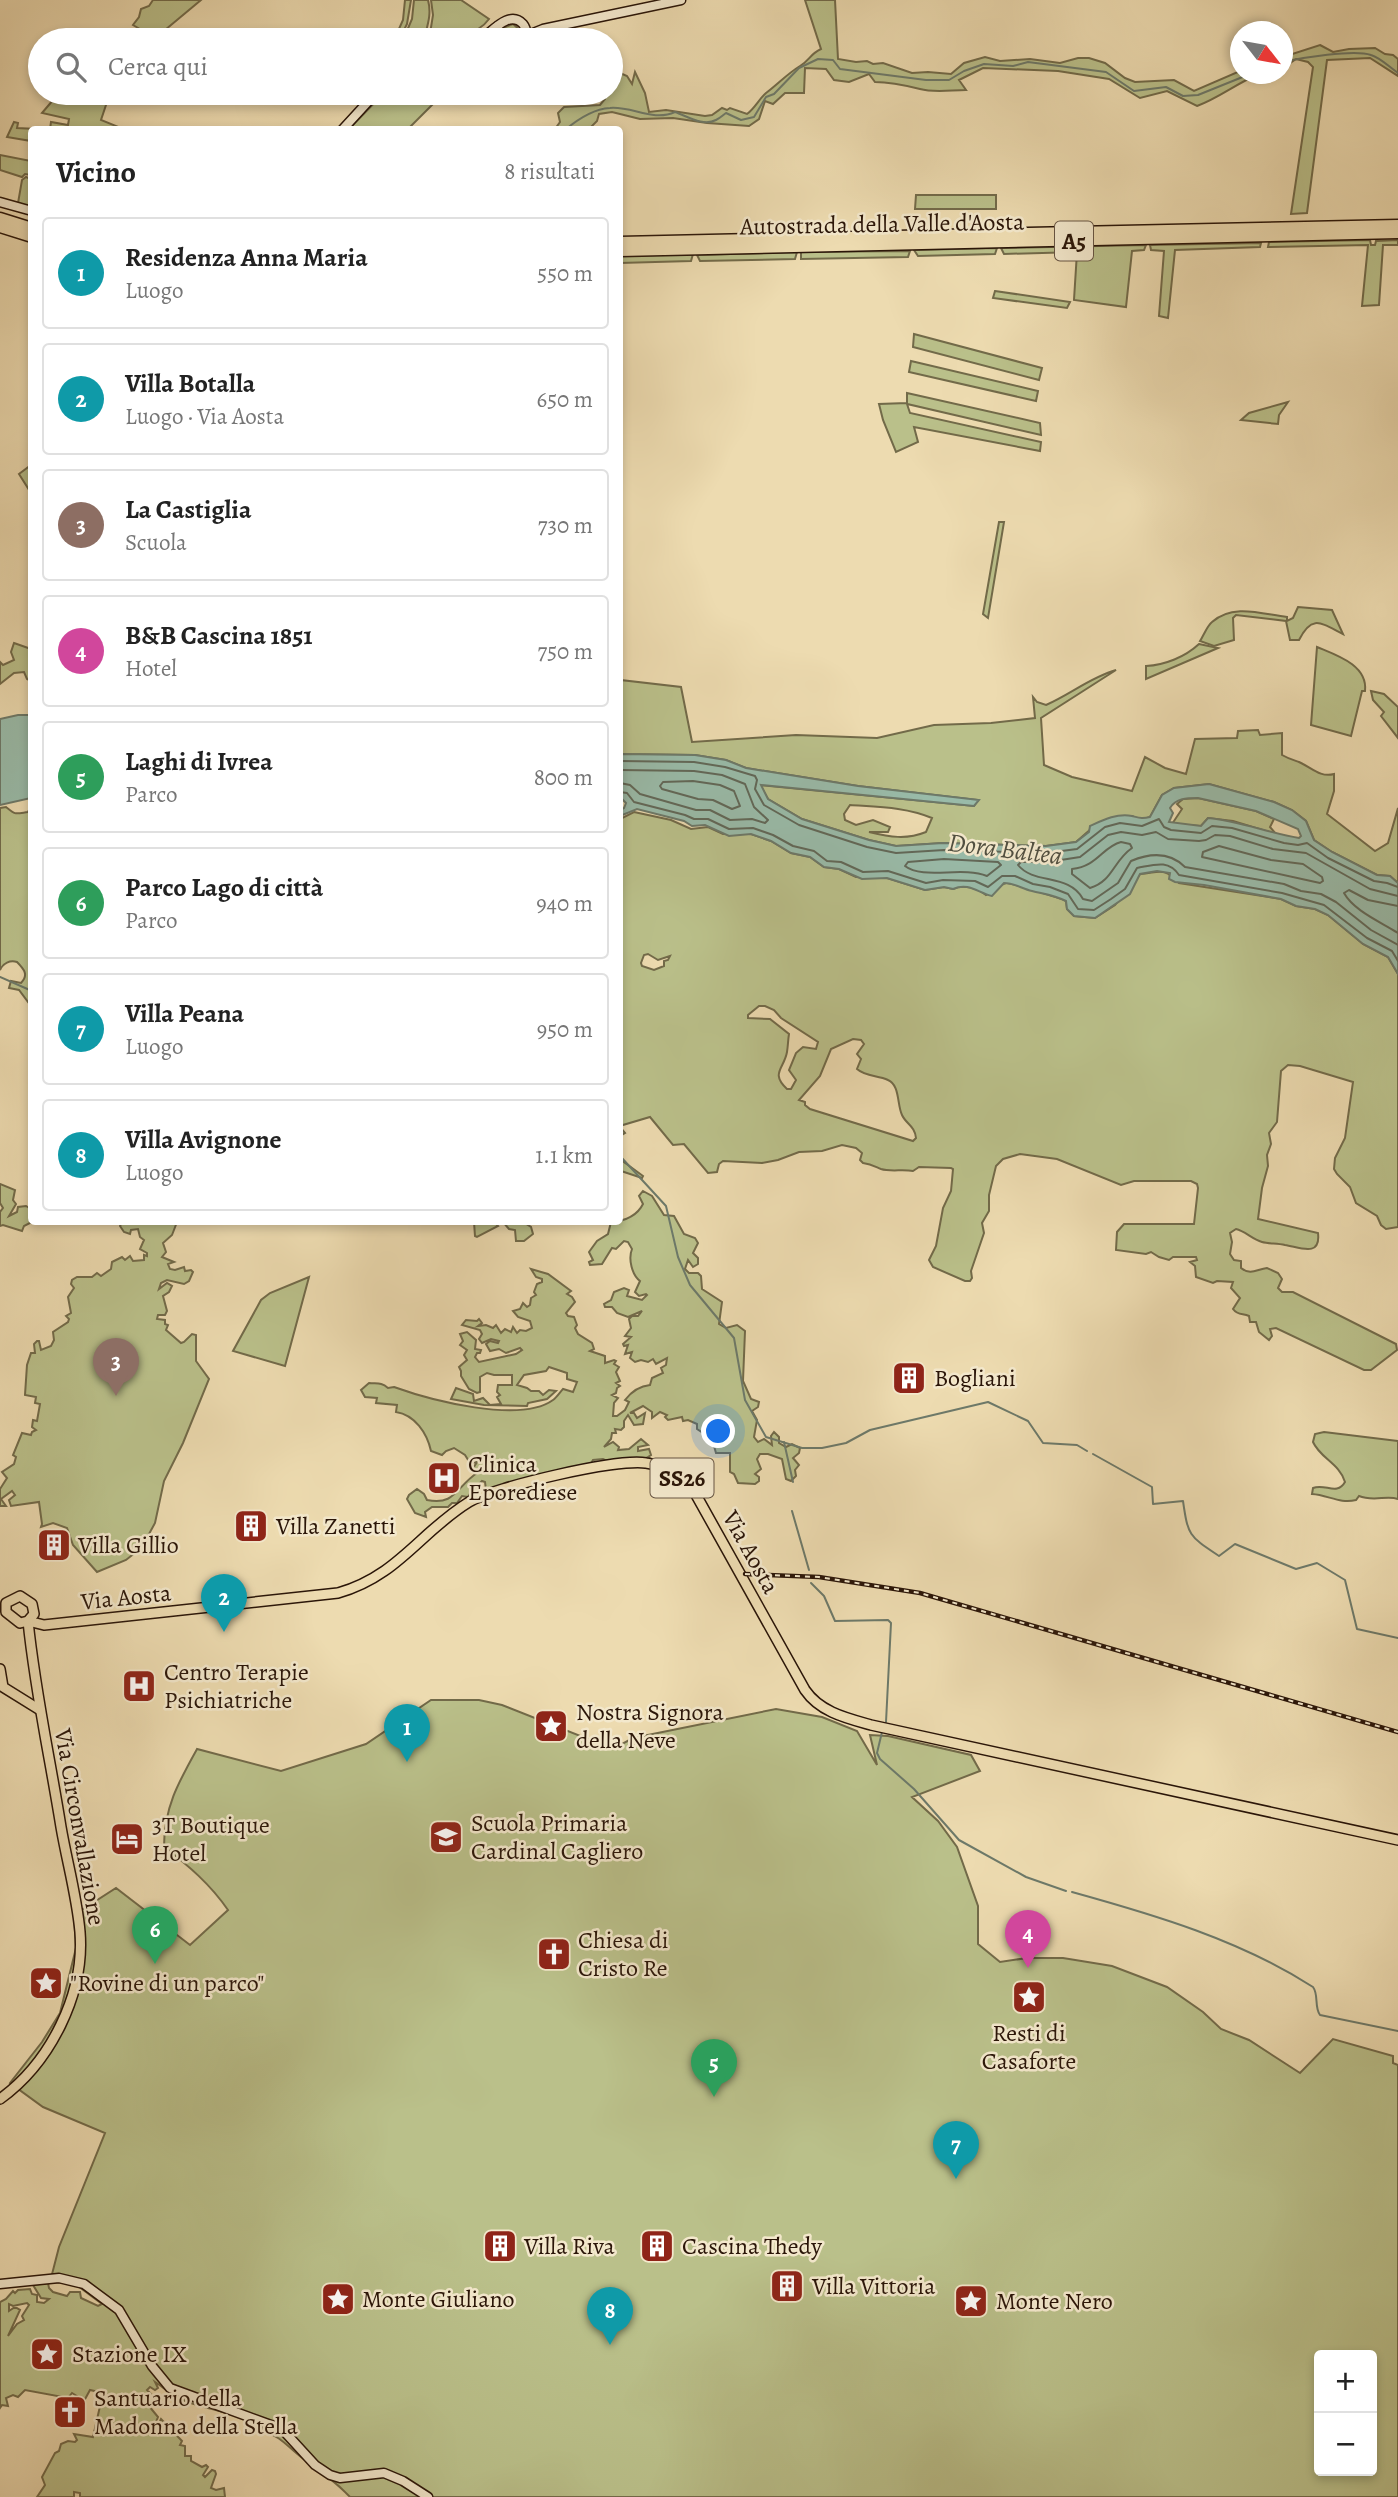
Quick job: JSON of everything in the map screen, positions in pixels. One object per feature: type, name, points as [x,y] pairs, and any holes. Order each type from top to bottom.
[{"type":"highway","points":[[0,218],[28,227]]},
{"type":"highway","name":"Autostrada della Valle d'Aosta","points":[[1373,230],[1398,225]]},
{"type":"highway","points":[[0,227],[28,236]]},
{"type":"highway","name":"Autostrada della Valle d'Aosta","points":[[623,242],[696,245],[1264,231],[1373,230],[1398,233]]},
{"type":"highway","name":"Autostrada della Valle d'Aosta","points":[[623,251],[696,245]]},
{"type":"main road","points":[[548,28],[681,0]]},
{"type":"main road","points":[[495,28],[510,19],[517,20],[524,26],[537,28]]},
{"type":"main road","points":[[346,126],[365,105]]},
{"type":"main road","points":[[0,202],[28,210]]},
{"type":"main road","name":"Via Aosta","points":[[31,1618],[40,1625],[338,1593],[360,1586],[382,1574],[452,1514],[485,1494],[614,1464],[644,1462],[671,1471],[695,1493],[809,1696],[836,1714],[871,1724],[1398,1840]]},
{"type":"main road","points":[[20,1596],[32,1604],[31,1618],[24,1623],[16,1621],[3,1605],[20,1596]]},
{"type":"main road","name":"Via Aosta","points":[[31,1618],[51,1623]]},
{"type":"main road","name":"Via Circonvallazione","points":[[0,2099],[27,2075],[53,2039],[70,2003],[79,1957],[79,1921],[40,1710],[30,1634],[31,1618]]},
{"type":"main road","points":[[30,1634],[40,1625]]},
{"type":"main road","points":[[0,1669],[3,1687],[40,1710]]},
{"type":"main road","points":[[0,2284],[59,2278],[84,2284],[119,2310],[152,2366],[170,2388],[282,2429],[315,2465],[330,2475],[340,2478],[384,2473],[428,2497]]},
{"type":"green space","points":[[153,0],[201,0],[167,28],[138,28],[133,25],[141,9],[149,6]]},
{"type":"green space","points":[[405,0],[411,0],[407,24],[405,28],[399,28]]},
{"type":"green space","points":[[414,0],[428,0],[426,28],[408,28]]},
{"type":"green space","points":[[431,0],[461,0],[489,19],[479,28],[431,28]]},
{"type":"green space","points":[[805,0],[835,0],[838,59],[883,63],[912,73],[951,74],[964,63],[985,57],[1000,61],[1030,59],[1060,63],[1089,58],[1105,63],[1135,82],[1174,80],[1194,91],[1230,75],[1230,84],[1239,84],[1197,106],[1167,91],[1140,98],[1109,79],[1058,71],[983,68],[959,80],[966,90],[937,91],[875,82],[869,74],[849,82],[834,80],[826,69],[805,68],[804,93],[785,93],[773,104],[765,101],[759,119],[749,126],[673,118],[640,119],[612,112],[599,114],[592,126],[557,126],[560,122],[558,113],[564,107],[623,105],[623,74],[632,84],[635,72],[645,93],[649,112],[666,110],[705,116],[722,108],[730,108],[747,114],[766,93],[821,49]]},
{"type":"green space","points":[[1320,45],[1333,52],[1375,48],[1398,59],[1398,76],[1370,58],[1327,60],[1307,213],[1291,214],[1313,67],[1308,62],[1296,59],[1293,61],[1293,54]]},
{"type":"green space","points":[[49,105],[106,105],[101,120],[116,126],[50,126],[51,122],[68,125],[69,119],[42,113]]},
{"type":"green space","points":[[372,105],[432,105],[411,126],[352,126]]},
{"type":"green space","points":[[14,122],[18,123],[17,128],[28,129],[28,140],[7,137]]},
{"type":"green space","points":[[0,155],[28,160],[28,174],[22,177],[0,170]]},
{"type":"green space","points":[[28,178],[28,206],[18,203],[22,180]]},
{"type":"green space","points":[[916,195],[996,195],[996,209],[915,209]]},
{"type":"green space","points":[[1370,240],[1371,245],[1375,245],[1376,241],[1398,240],[1398,245],[1383,245],[1379,305],[1362,306],[1368,245],[1268,247],[1269,242]]},
{"type":"green space","points":[[1261,243],[1260,247],[1175,250],[1168,318],[1159,316],[1164,251],[1151,250],[1150,245]]},
{"type":"green space","points":[[1146,245],[1144,250],[1132,251],[1126,307],[1074,300],[1077,252],[1004,254],[1001,248]]},
{"type":"green space","points":[[997,248],[995,254],[918,256],[914,250]]},
{"type":"green space","points":[[910,251],[908,257],[801,259],[801,252]]},
{"type":"green space","points":[[797,252],[795,259],[700,261],[697,255]]},
{"type":"green space","points":[[693,254],[691,261],[623,263],[623,256]]},
{"type":"green space","points":[[995,291],[1070,302],[1067,308],[993,298]]},
{"type":"green space","points":[[914,334],[1042,368],[1039,380],[913,347]]},
{"type":"green space","points":[[911,361],[1038,391],[1036,401],[909,372]]},
{"type":"green space","points":[[907,393],[1040,423],[1041,435],[907,404],[910,413],[1041,442],[1040,451],[914,427],[918,442],[896,452],[879,404],[907,403]]},
{"type":"green space","points":[[1288,402],[1279,415],[1278,424],[1241,420],[1249,413]]},
{"type":"green space","points":[[28,467],[28,488],[19,474]]},
{"type":"green space","points":[[999,522],[1004,522],[988,618],[983,614]]},
{"type":"green space","points":[[1298,607],[1332,610],[1343,634],[1318,623],[1308,627],[1299,640],[1290,640],[1286,621],[1236,615],[1233,618],[1234,640],[1214,646],[1200,641],[1210,624],[1220,616],[1238,611],[1258,612],[1287,617],[1287,621],[1293,618]]},
{"type":"green space","points":[[14,643],[28,648],[28,680],[24,672],[14,673],[0,684],[0,662],[3,665],[14,660],[11,652]]},
{"type":"green space","points":[[1199,644],[1218,648],[1146,679],[1146,666],[1174,660]]},
{"type":"green space","points":[[1317,647],[1349,662],[1365,682],[1365,691],[1362,691],[1351,736],[1311,725]]},
{"type":"green space","points":[[1116,670],[1041,718],[1044,765],[1072,777],[1132,791],[1145,757],[1165,768],[1186,774],[1195,739],[1237,738],[1238,731],[1258,730],[1260,735],[1282,733],[1282,755],[1320,773],[1334,774],[1334,791],[1327,814],[1375,851],[1388,843],[1398,808],[1398,883],[1390,876],[1377,875],[1314,840],[1306,821],[1292,810],[1274,802],[1209,784],[1174,788],[1162,795],[1150,817],[1141,820],[1132,816],[1091,829],[1076,842],[1046,846],[943,843],[896,846],[802,819],[768,799],[760,785],[974,806],[978,800],[858,786],[746,768],[726,760],[695,755],[623,754],[623,680],[681,687],[692,742],[796,735],[877,738],[934,725],[1035,718],[1033,697],[1037,702],[1046,705],[1089,681]],"holes":[[[850,805],[922,814],[932,818],[926,832],[905,837],[869,832],[888,832],[890,827],[873,820],[856,825],[845,820],[844,814]]]},
{"type":"green space","points":[[1371,691],[1384,694],[1398,707],[1398,738],[1381,716],[1384,712],[1373,700]]},
{"type":"green space","points":[[1198,798],[1256,811],[1274,819],[1270,827],[1276,834],[1233,821],[1208,818],[1201,826],[1172,824],[1182,809],[1177,804],[1183,799]]},
{"type":"green space","points":[[6,807],[18,813],[28,812],[28,1002],[19,990],[9,988],[11,981],[21,983],[23,980],[25,972],[22,967],[12,961],[0,970],[0,808]]},
{"type":"green space","points":[[634,812],[671,820],[691,829],[708,827],[723,834],[751,834],[771,841],[791,853],[810,857],[824,867],[839,869],[856,877],[887,878],[925,890],[966,887],[986,895],[1009,883],[1066,901],[1067,909],[1074,916],[1095,918],[1115,905],[1140,874],[1156,872],[1165,872],[1179,883],[1281,899],[1296,906],[1315,909],[1328,915],[1363,944],[1388,957],[1398,974],[1398,1227],[1386,1229],[1377,1216],[1356,1203],[1350,1187],[1334,1169],[1335,1158],[1345,1138],[1353,1082],[1288,1065],[1281,1071],[1277,1122],[1269,1133],[1271,1144],[1258,1219],[1318,1233],[1318,1241],[1313,1248],[1302,1249],[1262,1242],[1236,1229],[1230,1233],[1230,1254],[1234,1260],[1241,1261],[1241,1268],[1245,1270],[1251,1272],[1267,1268],[1278,1273],[1282,1279],[1278,1288],[1282,1292],[1293,1292],[1396,1344],[1397,1350],[1371,1370],[1364,1370],[1276,1328],[1270,1329],[1272,1336],[1269,1340],[1259,1332],[1256,1322],[1250,1322],[1249,1316],[1239,1314],[1233,1309],[1240,1298],[1231,1288],[1233,1282],[1213,1283],[1196,1277],[1195,1266],[1190,1262],[1197,1260],[1196,1257],[1173,1257],[1169,1260],[1151,1252],[1146,1254],[1116,1250],[1117,1232],[1124,1224],[1194,1224],[1198,1188],[1197,1184],[1191,1181],[1134,1181],[1121,1185],[1057,1159],[1020,1154],[1003,1159],[996,1166],[989,1195],[989,1211],[982,1223],[984,1233],[971,1271],[972,1278],[965,1281],[933,1267],[929,1260],[936,1246],[943,1208],[951,1191],[953,1169],[919,1167],[913,1171],[885,1170],[863,1163],[860,1160],[862,1153],[856,1148],[842,1145],[822,1151],[799,1152],[762,1163],[723,1161],[717,1172],[708,1173],[684,1144],[673,1145],[650,1117],[623,1125],[623,818]],"holes":[[[648,954],[658,960],[670,956],[664,961],[664,966],[654,970],[642,966],[641,963],[644,955]],[[759,1006],[774,1010],[781,1018],[818,1042],[816,1049],[803,1047],[796,1053],[789,1070],[796,1080],[791,1089],[787,1089],[779,1079],[789,1034],[770,1019],[748,1018]],[[853,1039],[861,1040],[864,1044],[857,1054],[861,1059],[857,1069],[884,1078],[895,1086],[900,1111],[915,1134],[913,1141],[810,1109],[805,1102],[799,1100],[820,1076],[831,1049]]]},
{"type":"green space","points":[[623,1160],[643,1176],[642,1178],[623,1172]]},
{"type":"green space","points":[[0,1184],[15,1190],[13,1200],[16,1204],[9,1216],[17,1212],[18,1207],[28,1207],[28,1224],[22,1231],[0,1226],[0,1212],[3,1208],[0,1203]]},
{"type":"green space","points":[[643,1191],[652,1196],[664,1215],[674,1216],[684,1234],[695,1238],[698,1243],[693,1253],[698,1258],[698,1264],[693,1267],[688,1260],[685,1269],[689,1273],[698,1273],[701,1276],[702,1289],[722,1302],[719,1324],[726,1328],[737,1325],[745,1331],[743,1381],[751,1399],[759,1402],[758,1407],[752,1411],[757,1420],[754,1437],[758,1442],[764,1439],[772,1445],[771,1436],[774,1432],[779,1437],[779,1443],[786,1447],[792,1444],[800,1448],[793,1458],[799,1465],[795,1470],[796,1476],[791,1481],[786,1479],[782,1459],[760,1454],[757,1459],[761,1469],[755,1474],[759,1481],[755,1484],[738,1483],[730,1472],[730,1453],[716,1453],[712,1439],[697,1429],[697,1424],[683,1421],[682,1417],[668,1420],[665,1417],[667,1415],[660,1412],[652,1418],[652,1412],[643,1406],[630,1413],[634,1413],[637,1418],[645,1413],[643,1424],[634,1425],[628,1415],[624,1427],[621,1430],[615,1429],[616,1433],[612,1433],[611,1439],[604,1447],[613,1442],[619,1447],[618,1450],[629,1449],[641,1439],[648,1445],[638,1447],[638,1451],[649,1449],[651,1455],[648,1457],[653,1460],[593,1460],[589,1467],[486,1490],[485,1482],[482,1481],[468,1497],[462,1496],[457,1503],[448,1507],[432,1507],[425,1512],[426,1517],[415,1513],[407,1499],[409,1495],[417,1489],[427,1500],[450,1498],[477,1473],[477,1470],[472,1470],[477,1462],[470,1463],[465,1455],[454,1448],[442,1455],[431,1451],[419,1426],[409,1417],[396,1412],[397,1405],[376,1403],[377,1398],[365,1397],[361,1390],[369,1383],[379,1384],[451,1403],[498,1410],[538,1407],[553,1400],[563,1389],[573,1392],[577,1382],[567,1379],[567,1373],[549,1367],[546,1371],[524,1375],[517,1385],[531,1391],[539,1391],[543,1395],[549,1390],[556,1391],[547,1399],[528,1403],[527,1406],[484,1405],[451,1399],[456,1388],[473,1394],[474,1401],[483,1398],[490,1405],[501,1404],[497,1397],[500,1395],[497,1392],[498,1385],[512,1385],[512,1375],[487,1373],[480,1377],[480,1392],[469,1389],[459,1367],[467,1360],[464,1355],[467,1350],[460,1345],[463,1341],[460,1334],[467,1332],[476,1340],[475,1349],[481,1350],[475,1357],[479,1362],[516,1354],[522,1350],[520,1348],[506,1353],[499,1349],[490,1351],[486,1344],[499,1341],[491,1339],[482,1343],[479,1339],[482,1334],[480,1330],[462,1325],[466,1320],[479,1319],[482,1323],[478,1326],[493,1328],[496,1325],[501,1333],[505,1329],[511,1332],[513,1327],[517,1333],[532,1328],[530,1321],[518,1317],[513,1311],[520,1309],[523,1303],[527,1307],[530,1305],[531,1298],[536,1295],[534,1292],[537,1284],[542,1282],[531,1269],[548,1274],[571,1291],[567,1294],[575,1302],[566,1313],[574,1317],[578,1334],[592,1343],[594,1349],[590,1351],[605,1356],[605,1363],[616,1361],[614,1364],[619,1367],[616,1372],[620,1381],[616,1383],[620,1386],[612,1395],[618,1398],[614,1403],[613,1416],[625,1410],[629,1402],[625,1400],[633,1392],[642,1386],[650,1385],[652,1378],[663,1373],[661,1368],[666,1365],[667,1358],[656,1364],[653,1359],[648,1362],[635,1362],[630,1358],[632,1352],[625,1354],[628,1345],[623,1344],[631,1337],[625,1336],[631,1328],[629,1319],[638,1316],[642,1311],[628,1317],[617,1313],[612,1307],[605,1307],[604,1304],[611,1300],[614,1292],[624,1288],[629,1290],[627,1296],[642,1300],[647,1295],[639,1296],[635,1292],[640,1281],[632,1266],[632,1249],[628,1242],[624,1241],[616,1249],[612,1248],[602,1264],[590,1265],[589,1262],[593,1260],[589,1252],[597,1241],[608,1234],[610,1225],[623,1225],[623,1219],[637,1212],[643,1204],[639,1196]]},
{"type":"green space","points":[[176,1225],[172,1235],[163,1243],[166,1252],[162,1257],[174,1262],[168,1264],[170,1269],[184,1267],[185,1271],[193,1272],[189,1281],[184,1284],[167,1280],[161,1283],[159,1289],[167,1283],[172,1286],[163,1296],[167,1311],[165,1315],[158,1315],[157,1319],[165,1320],[168,1325],[166,1330],[181,1343],[192,1334],[196,1335],[196,1361],[209,1379],[164,1481],[155,1523],[149,1534],[136,1552],[126,1560],[97,1572],[73,1545],[67,1528],[53,1523],[41,1527],[39,1502],[11,1506],[9,1500],[15,1495],[12,1491],[1,1499],[6,1506],[0,1506],[0,1489],[7,1478],[2,1472],[14,1464],[16,1457],[13,1455],[22,1433],[31,1435],[36,1430],[32,1427],[33,1420],[37,1421],[40,1404],[35,1403],[36,1397],[25,1395],[27,1365],[31,1353],[35,1353],[34,1344],[39,1341],[41,1350],[51,1346],[54,1340],[53,1332],[68,1322],[66,1316],[71,1313],[68,1297],[74,1288],[72,1280],[77,1277],[92,1277],[97,1273],[101,1276],[111,1269],[112,1262],[122,1257],[125,1260],[130,1256],[133,1261],[144,1260],[144,1255],[147,1256],[147,1253],[140,1249],[144,1240],[138,1229],[131,1230],[130,1234],[124,1232],[120,1226]]},
{"type":"green space","points":[[474,1225],[498,1226],[477,1237]]},
{"type":"green space","points":[[506,1225],[528,1225],[533,1234],[524,1241],[516,1241],[515,1230]]},
{"type":"green space","points":[[309,1277],[285,1366],[233,1351],[261,1300],[270,1293]]},
{"type":"green space","points":[[1324,1432],[1398,1441],[1398,1499],[1359,1496],[1356,1500],[1345,1501],[1312,1494],[1313,1488],[1335,1489],[1345,1482],[1339,1470],[1313,1442],[1315,1434]]},
{"type":"green space","points":[[431,1700],[479,1700],[502,1705],[613,1749],[633,1738],[776,1709],[822,1717],[857,1731],[877,1765],[870,1735],[888,1736],[971,1755],[980,1771],[912,1797],[938,1821],[957,1847],[978,1906],[978,1944],[1000,1962],[1027,1958],[1063,1958],[1112,1966],[1167,1987],[1203,2012],[1221,2029],[1249,2040],[1300,2073],[1333,2039],[1393,2056],[1393,2063],[1398,2065],[1398,2497],[350,2497],[284,2442],[259,2426],[183,2400],[155,2382],[158,2388],[155,2390],[150,2387],[147,2390],[151,2394],[144,2400],[158,2417],[156,2422],[159,2423],[161,2419],[182,2441],[180,2445],[185,2446],[185,2456],[191,2456],[191,2461],[202,2467],[208,2467],[203,2475],[205,2477],[212,2470],[215,2471],[211,2488],[224,2488],[225,2497],[80,2497],[80,2493],[74,2492],[74,2497],[37,2497],[45,2485],[42,2477],[61,2444],[75,2442],[77,2440],[74,2434],[93,2437],[103,2393],[90,2390],[78,2412],[73,2409],[80,2398],[72,2393],[68,2398],[25,2390],[18,2397],[13,2395],[6,2398],[8,2406],[2,2405],[0,2408],[0,2302],[13,2291],[15,2293],[18,2290],[30,2289],[32,2294],[37,2295],[37,2302],[44,2303],[49,2299],[41,2298],[33,2285],[48,2283],[53,2292],[67,2296],[70,2292],[80,2292],[81,2298],[98,2306],[102,2304],[74,2283],[50,2282],[59,2247],[105,2133],[43,2107],[10,2083],[42,2042],[60,2013],[76,1948],[74,1915],[116,1888],[190,1945],[228,1910],[199,1876],[164,1847],[169,1808],[197,1749],[281,1771],[366,1744]],"holes":[[[9,2304],[29,2305],[22,2316],[24,2320],[17,2324],[8,2336],[20,2310],[15,2307],[9,2311]]]},
{"type":"water","points":[[28,715],[28,799],[0,805],[0,719]]},
{"type":"water","name":"Dora Baltea","points":[[623,754],[695,755],[726,760],[746,768],[858,786],[979,800],[974,806],[761,785],[768,799],[802,819],[869,840],[896,846],[943,843],[1046,846],[1076,842],[1089,832],[1090,826],[1110,818],[1121,815],[1150,817],[1162,795],[1174,788],[1209,784],[1274,802],[1292,810],[1306,821],[1314,840],[1377,875],[1390,876],[1398,883],[1398,974],[1388,957],[1363,944],[1328,915],[1315,909],[1296,906],[1281,899],[1175,882],[1169,879],[1170,873],[1157,871],[1140,874],[1130,894],[1095,918],[1074,916],[1067,909],[1066,901],[1012,884],[1004,883],[992,896],[964,887],[925,890],[887,878],[862,879],[839,869],[824,867],[810,857],[791,853],[771,841],[751,834],[729,836],[705,825],[692,826],[684,821],[637,809],[623,815],[626,803],[623,800]],"holes":[[[1198,798],[1256,811],[1298,829],[1301,836],[1299,838],[1208,818],[1201,826],[1169,822],[1173,813],[1170,808],[1179,800]]]},
{"type":"waterway","points":[[1293,60],[1363,53],[1378,58],[1398,73]]},
{"type":"waterway","points":[[570,126],[586,115],[610,108],[651,115],[675,112],[706,122],[716,120],[726,113],[741,120],[754,117],[766,97],[774,94],[799,68],[818,59],[833,60],[840,69],[926,80],[949,80],[984,64],[1013,66],[1028,62],[1106,72],[1134,91],[1166,87],[1183,96],[1198,95],[1230,82]]},
{"type":"waterway","points":[[0,977],[28,989]]},
{"type":"waterway","points":[[623,1159],[666,1206],[678,1257],[690,1285],[734,1338],[745,1400],[766,1437],[802,1448],[822,1448],[846,1443],[870,1430],[988,1402],[1028,1421],[1043,1443],[1077,1445],[1087,1451]]},
{"type":"waterway","points":[[784,1442],[793,1482]]},
{"type":"waterway","points":[[1093,1454],[1152,1487],[1153,1504],[1183,1501],[1192,1534],[1219,1556],[1235,1544],[1296,1569],[1317,1563],[1345,1580],[1357,1629],[1398,1638]]},
{"type":"waterway","points":[[792,1511],[809,1570]]},
{"type":"waterway","points":[[811,1583],[824,1596],[835,1621],[888,1620],[891,1623],[886,1722]]},
{"type":"waterway","points":[[882,1732],[877,1753],[880,1759],[914,1789],[959,1840],[1026,1877],[1066,1891]]},
{"type":"waterway","points":[[1072,1892],[1196,1930],[1285,1970],[1313,1987],[1320,2015],[1398,2031]]},
{"type":"railway","points":[[745,1574],[819,1577],[920,1593],[1398,1732]]},
{"type":"place","name":"Bogliani","points":[[909,1378]]},
{"type":"place","name":"La Castiglia","points":[[116,1396]]},
{"type":"place","name":"Clinica Eporediese","points":[[444,1478]]},
{"type":"place","name":"Villa Zanetti","points":[[251,1526]]},
{"type":"place","name":"Villa Gillio","points":[[54,1545]]},
{"type":"place","name":"Villa Botalla","points":[[224,1632]]},
{"type":"place","name":"Centro Terapie Psichiatriche","points":[[139,1686]]},
{"type":"place","name":"Nostra Signora della Neve","points":[[551,1726]]},
{"type":"place","name":"Residenza Anna Maria","points":[[407,1762]]},
{"type":"place","name":"Scuola Primaria Cardinal Cagliero","points":[[446,1837]]},
{"type":"place","name":"3T Boutique Hotel","points":[[127,1839]]},
{"type":"place","name":"Chiesa di Cristo Re","points":[[554,1954]]},
{"type":"place","name":"Parco Lago di città","points":[[155,1964]]},
{"type":"place","name":"B&B Cascina 1851","points":[[1028,1968]]},
{"type":"place","name":"\"Rovine di un parco\"","points":[[46,1983]]},
{"type":"place","name":"Resti di Casaforte","points":[[1029,1997]]},
{"type":"place","name":"Laghi di Ivrea","points":[[714,2097]]},
{"type":"place","name":"Villa Peana","points":[[956,2179]]},
{"type":"place","name":"Villa Riva","points":[[500,2246]]},
{"type":"place","name":"Cascina Thedy","points":[[657,2246]]},
{"type":"place","name":"Villa Vittoria","points":[[787,2286]]},
{"type":"place","name":"Monte Giuliano","points":[[338,2299]]},
{"type":"place","name":"Monte Nero","points":[[971,2301]]},
{"type":"place","name":"Villa Avignone","points":[[610,2345]]},
{"type":"place","name":"Stazione IX","points":[[47,2354]]},
{"type":"place","name":"Santuario della Madonna della Stella","points":[[70,2412]]}]
